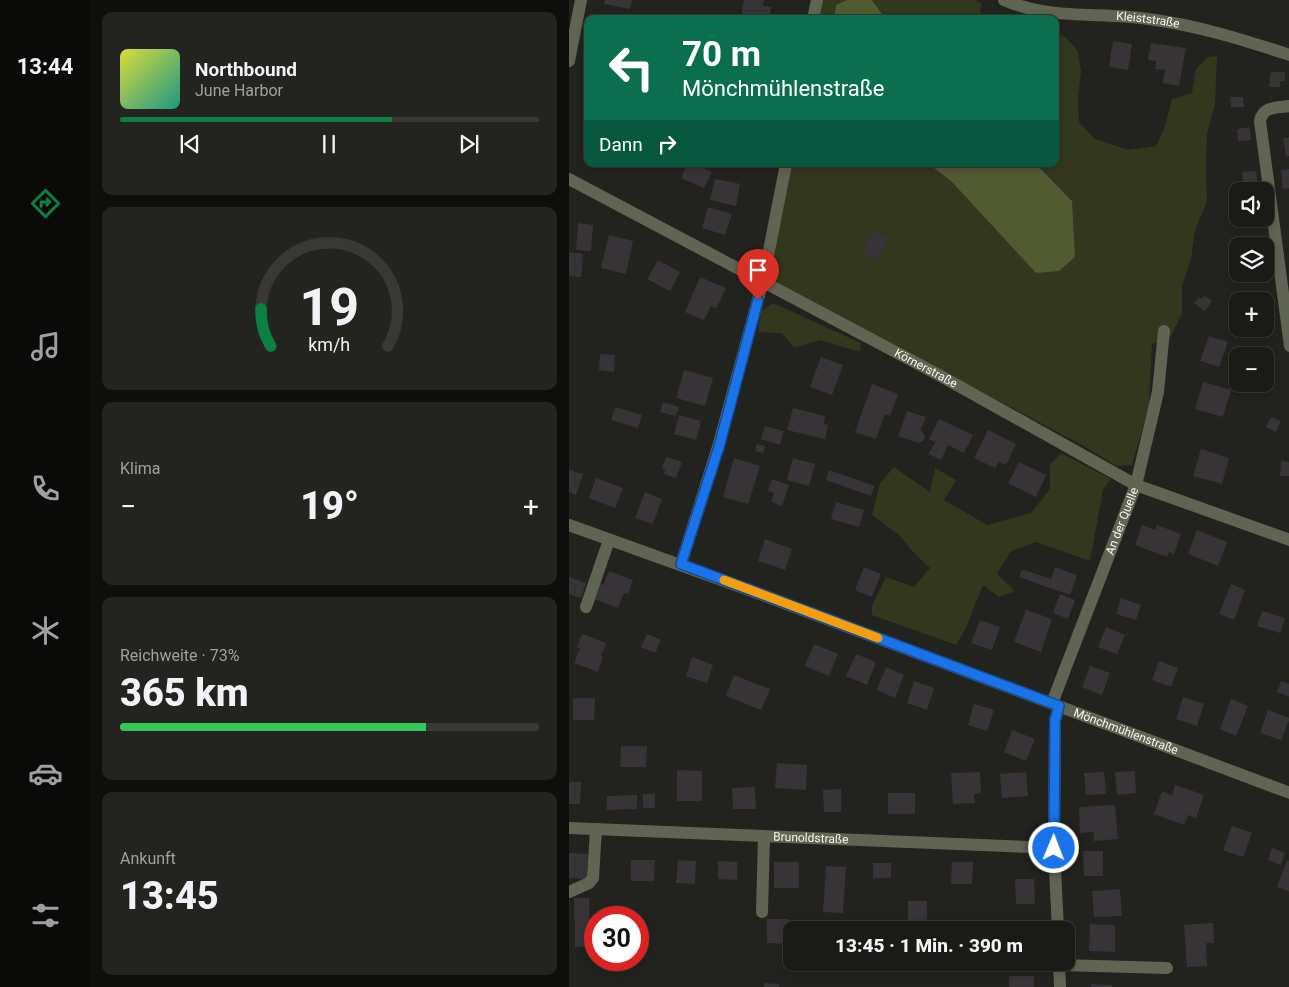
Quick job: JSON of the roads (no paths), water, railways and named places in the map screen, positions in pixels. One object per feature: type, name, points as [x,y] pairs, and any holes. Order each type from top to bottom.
[{"type":"street","points":[[569,61],[581,0]]},
{"type":"street","points":[[814,15],[817,0]]},
{"type":"street","name":"Kleiststraße","points":[[1004,0],[1046,12],[1147,18],[1207,29],[1289,55]]},
{"type":"street","points":[[1289,106],[1265,110],[1261,121],[1289,346]]},
{"type":"street","points":[[681,564],[719,447],[763,282],[785,167]]},
{"type":"street","name":"Körnerstraße","points":[[569,179],[1136,484],[1289,540]]},
{"type":"street","name":"An der Quelle","points":[[1058,921],[1054,848],[1055,705],[1136,484],[1158,392],[1164,331]]},
{"type":"street","name":"Mönchmühlenstraße","points":[[569,525],[681,564],[1289,793]]},
{"type":"street","points":[[586,607],[609,540]]},
{"type":"street","name":"Brunoldstraße","points":[[569,828],[1054,848]]},
{"type":"street","points":[[569,892],[589,883],[593,878],[596,830]]},
{"type":"street","points":[[762,912],[764,836]]},
{"type":"street","points":[[1075,965],[1167,968]]},
{"type":"street","points":[[1059,971],[1060,987]]}]
